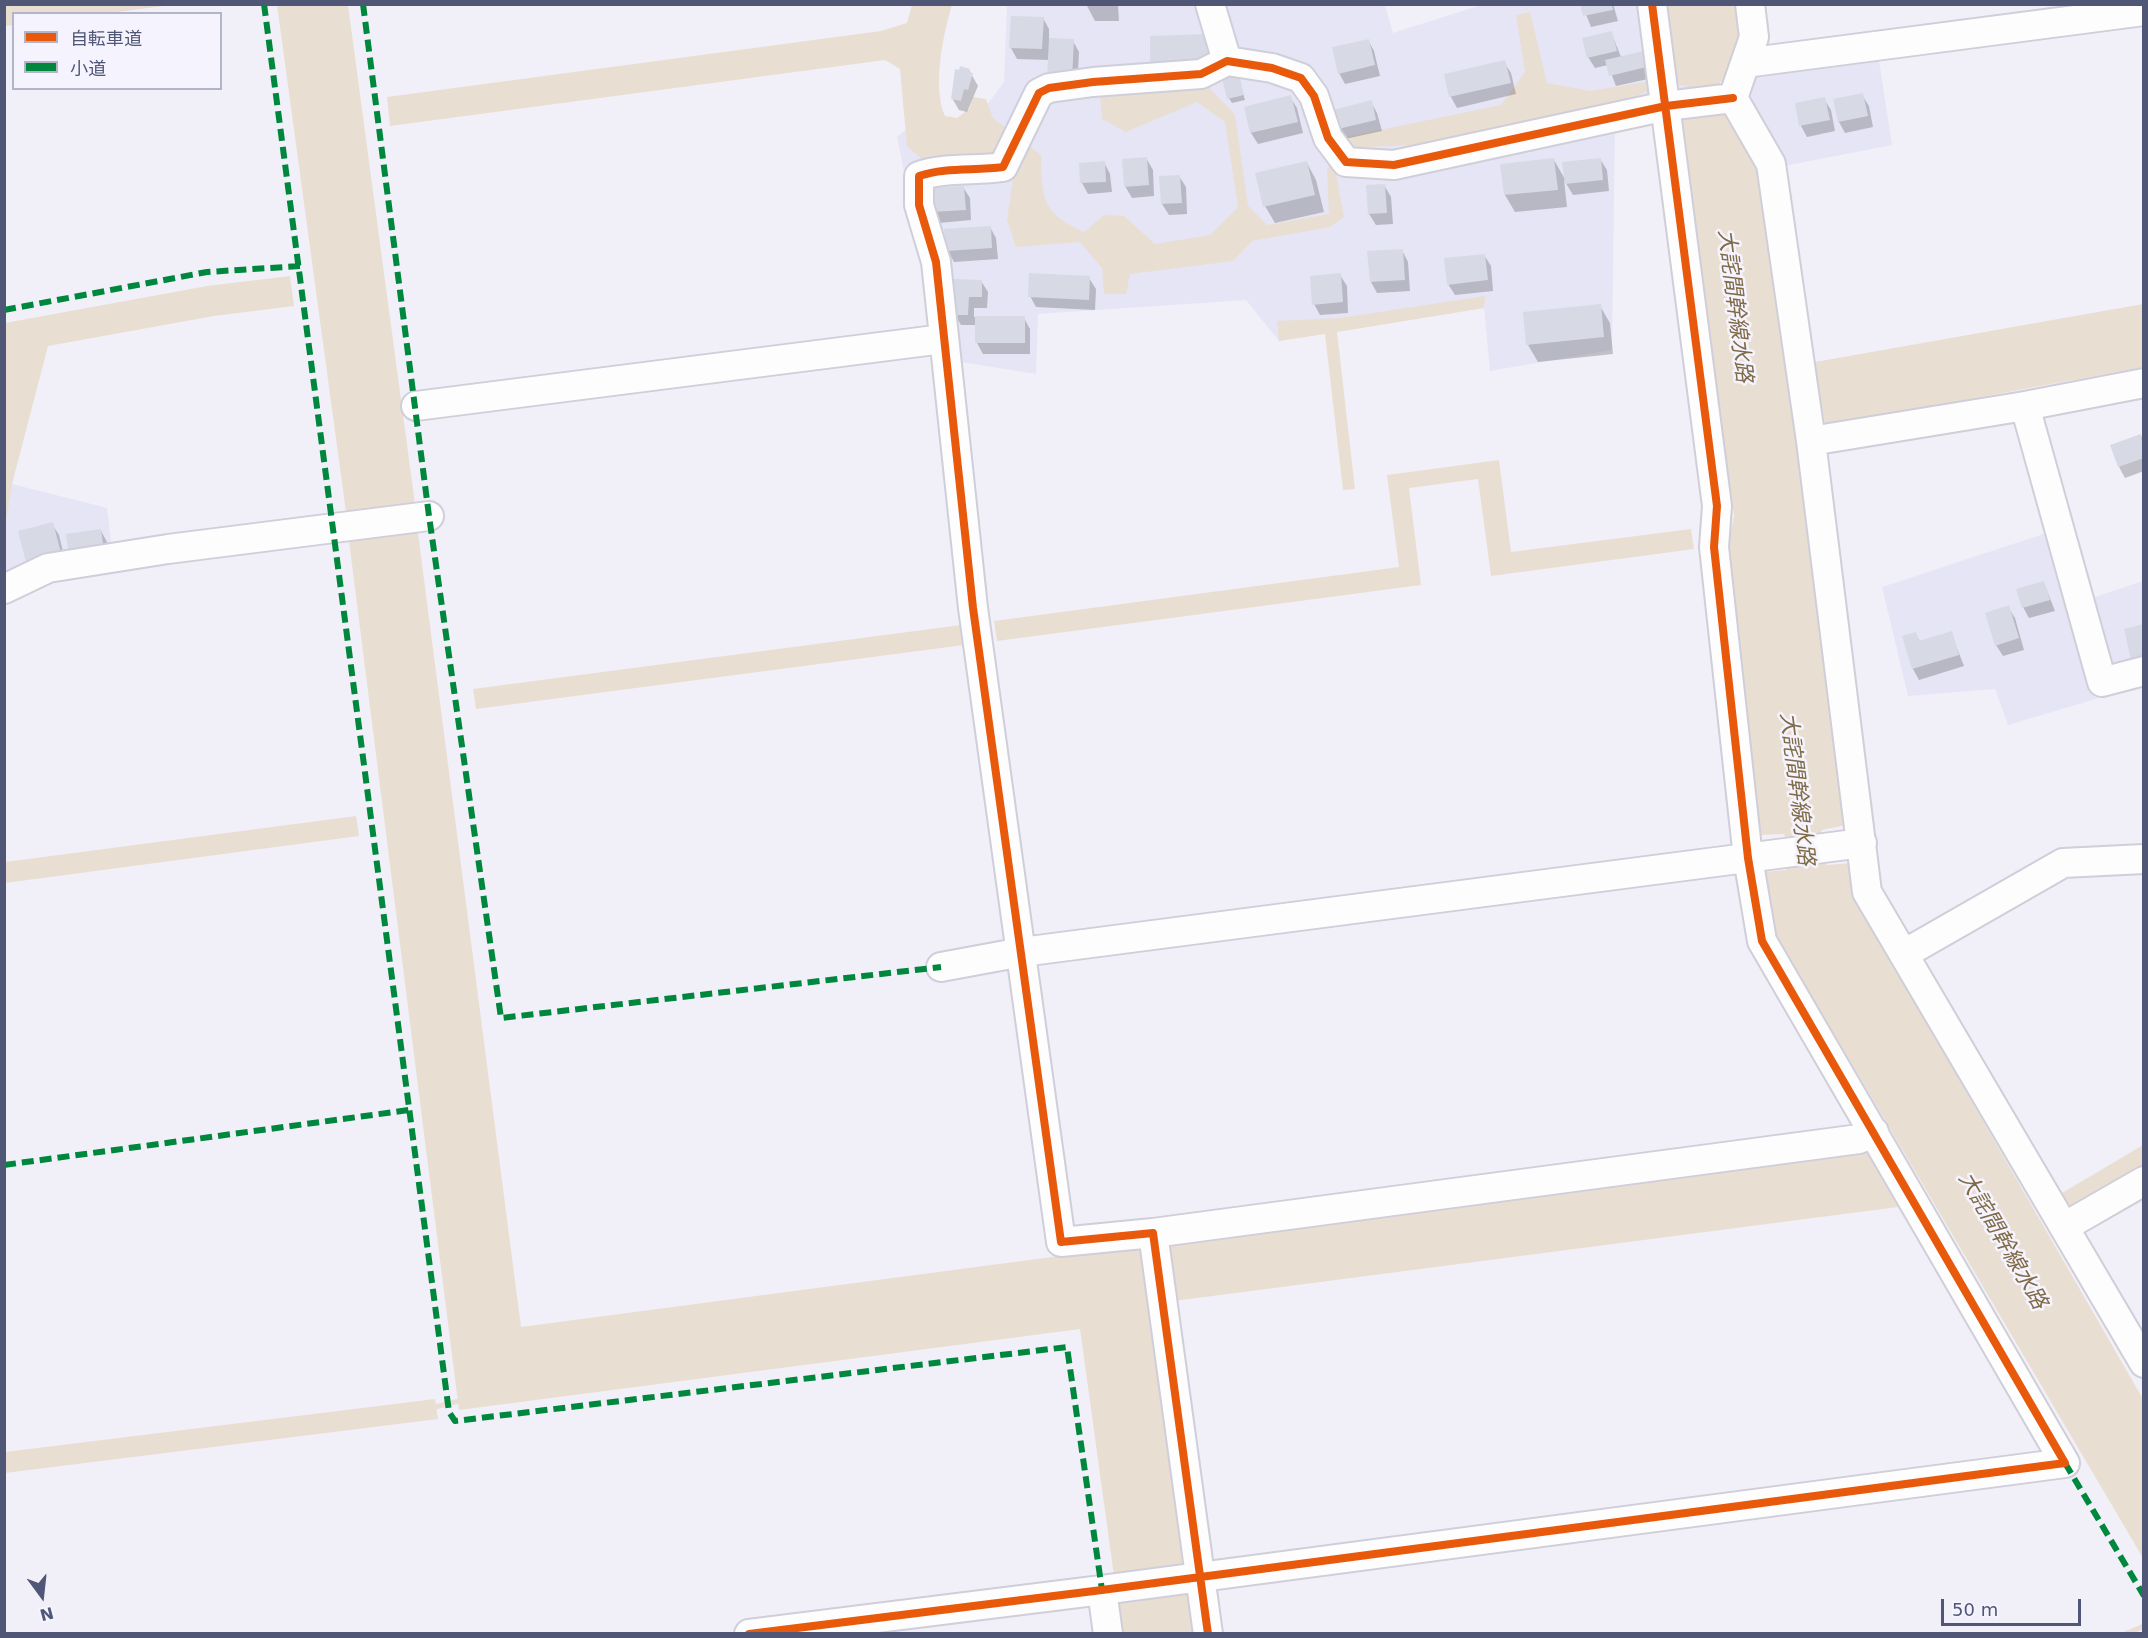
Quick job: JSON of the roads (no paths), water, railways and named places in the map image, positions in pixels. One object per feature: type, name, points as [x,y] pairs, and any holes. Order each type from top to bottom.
[{"type":"street","points":[[1210,4],[1227,61]]},
{"type":"street","points":[[749,1634],[1152,1584],[2065,1463],[1762,941],[1748,858],[1714,547],[1718,506],[1674,105],[1652,4]]},
{"type":"street","points":[[1750,4],[1754,37],[1733,98],[1771,164],[1811,441],[1867,892],[2144,1363]]},
{"type":"street","points":[[1745,63],[2144,11]]},
{"type":"street","points":[[1733,98],[1674,105],[1394,165],[1347,162],[1328,138],[1314,96],[1301,78],[1272,68],[1227,61],[1201,74],[1093,82],[1049,88],[1039,93],[1003,166],[976,171],[933,171],[919,176],[919,205],[936,262],[973,608],[1061,1242],[1153,1233],[1858,1139],[1874,1132]]},
{"type":"street","points":[[416,406],[943,339]]},
{"type":"street","points":[[1811,441],[2025,406],[2144,383]]},
{"type":"street","points":[[2025,406],[2102,682],[2144,671]]},
{"type":"street","points":[[4,589],[48,568],[168,549],[429,516]]},
{"type":"street","points":[[941,967],[1022,952],[1862,843]]},
{"type":"street","points":[[1904,954],[2063,863],[2144,859]]},
{"type":"street","points":[[2064,1227],[2144,1181]]},
{"type":"street","points":[[1153,1233],[1208,1634]]},
{"type":"street","points":[[1102,1590],[1108,1634]]},
{"type":"water","points":[[5,4],[171,5],[117,12],[12,12],[12,25],[5,26]]},
{"type":"water","points":[[277,5],[348,5],[415,504],[386,507],[389,536],[418,533],[521,1327],[1143,1245],[1188,1565],[1114,1576],[1080,1329],[459,1410],[349,541],[377,537],[374,509],[346,512]]},
{"type":"water","points":[[912,5],[952,5],[942,45],[939,76],[939,91],[945,116],[957,118],[969,109],[973,97],[986,99],[993,118],[1041,155],[1044,194],[1052,211],[1060,218],[1084,232],[1104,215],[1124,216],[1155,244],[1210,235],[1238,207],[1225,122],[1197,102],[1126,132],[1102,119],[1100,95],[1206,84],[1235,115],[1248,206],[1267,225],[1329,214],[1327,171],[1341,138],[1501,105],[1525,72],[1516,15],[1530,12],[1547,83],[1590,91],[1652,81],[1652,89],[1623,102],[1411,145],[1346,148],[1335,168],[1344,217],[1330,227],[1252,241],[1233,261],[1130,274],[1126,294],[1104,294],[1102,268],[1080,242],[1016,247],[1007,220],[1015,165],[926,163],[907,146],[900,69],[885,60],[390,126],[387,97],[881,31],[907,23]]},
{"type":"water","name":"大詫間幹線水路","points":[[1665,5],[1743,5],[1746,28],[1732,80],[1720,82],[1724,110],[1759,164],[1846,825],[1822,830],[1818,839],[1787,842],[1784,834],[1761,835],[1724,563],[1734,516],[1680,118],[1689,115],[1687,86],[1675,84]]},
{"type":"water","points":[[290,276],[294,306],[214,316],[48,346],[12,484],[5,528],[5,323],[207,286]]},
{"type":"water","points":[[1485,296],[1484,308],[1337,332],[1355,489],[1343,490],[1325,334],[1279,341],[1277,321],[1340,318]]},
{"type":"water","points":[[2143,304],[2143,367],[1825,426],[1815,362]]},
{"type":"water","points":[[1499,460],[1511,552],[1691,529],[1694,549],[1491,576],[1478,479],[1409,488],[1421,585],[997,641],[994,621],[1399,567],[1387,475]]},
{"type":"water","points":[[961,625],[964,645],[476,709],[473,689]]},
{"type":"water","points":[[356,816],[359,836],[5,883],[5,862]]},
{"type":"water","name":"大詫間幹線水路","points":[[1822,857],[1827,865],[1852,863],[1857,902],[2143,1399],[2143,1558],[1774,932],[1764,872],[1786,870],[1789,861]]},
{"type":"water","points":[[2143,1145],[2143,1169],[2067,1213],[2057,1196]]},
{"type":"water","points":[[1865,1149],[1898,1207],[1174,1301],[1166,1240]]},
{"type":"water","points":[[435,1399],[438,1419],[5,1473],[5,1452]]},
{"type":"water","points":[[1191,1592],[1196,1633],[1119,1633],[1116,1600]]},
{"type":"waterway","points":[[431,1408],[463,1400]]},
{"type":"waterway","points":[[2125,1634],[2144,1626]]}]
